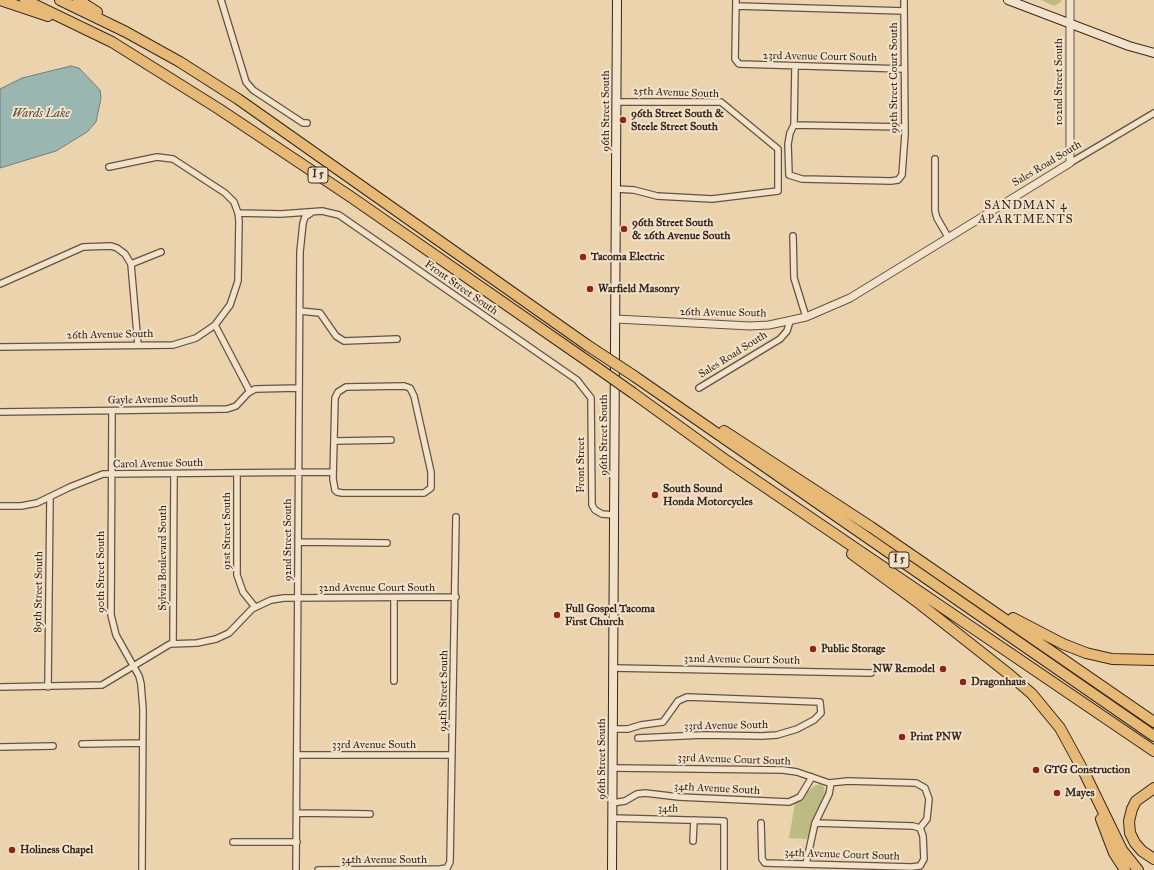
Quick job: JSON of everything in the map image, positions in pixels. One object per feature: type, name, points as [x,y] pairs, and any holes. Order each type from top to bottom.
[{"type":"highway","points":[[0,0],[80,26]]},
{"type":"highway","name":"I 5","points":[[25,0],[80,26],[140,58],[220,109],[358,202],[727,460],[1154,751]]},
{"type":"highway","name":"I 5","points":[[60,0],[126,32],[180,62],[238,99],[587,345],[1154,736]]},
{"type":"highway","points":[[78,0],[126,32]]},
{"type":"highway","points":[[645,384],[740,441],[871,527],[1154,722]]},
{"type":"highway","points":[[727,460],[920,604],[1032,694],[1060,728],[1084,772],[1122,850],[1138,870]]},
{"type":"highway","points":[[956,587],[1033,629],[1078,651],[1106,658],[1154,660]]},
{"type":"highway","points":[[1084,772],[1114,853],[1126,870]]},
{"type":"highway","points":[[1154,788],[1136,801],[1128,821],[1130,833],[1134,843],[1142,851],[1154,859]]},
{"type":"main road","name":"96th Street South","points":[[612,870],[617,0]]},
{"type":"main road","points":[[1008,0],[1070,24],[1154,53]]},
{"type":"street","points":[[222,0],[246,82],[253,90],[303,124],[308,123]]},
{"type":"street","name":"99th Street Court South","points":[[794,125],[790,133],[788,144],[788,168],[791,176],[802,179],[892,181],[900,178],[902,172],[905,127],[904,0]]},
{"type":"street","name":"102nd Street South","points":[[1070,0],[1070,163]]},
{"type":"street","points":[[736,3],[904,11]]},
{"type":"street","name":"23rd Avenue Court South","points":[[736,3],[736,62],[742,65],[904,69]]},
{"type":"street","points":[[795,67],[794,125],[905,127]]},
{"type":"street","name":"25th Avenue South","points":[[617,102],[721,102],[778,149],[778,191],[712,199],[658,196],[628,189],[617,189]]},
{"type":"street","name":"Sales Road South","points":[[850,298],[1154,113]]},
{"type":"street","points":[[109,167],[157,157],[173,159],[226,193],[234,202],[238,212],[237,287],[230,305],[215,325],[250,392],[261,388],[299,388]]},
{"type":"street","points":[[935,159],[935,212],[948,237]]},
{"type":"street","name":"Front Street South","points":[[311,213],[326,211],[343,218],[577,380],[591,398]]},
{"type":"street","points":[[238,212],[311,213]]},
{"type":"street","name":"92nd Street South","points":[[296,870],[300,311],[302,228],[304,220],[311,213]]},
{"type":"street","points":[[793,236],[794,278],[806,317]]},
{"type":"street","points":[[0,284],[83,247],[111,246],[117,248],[125,254],[131,264],[138,346]]},
{"type":"street","points":[[131,264],[161,252]]},
{"type":"street","name":"26th Avenue South","points":[[616,319],[745,326],[769,325],[806,317],[850,298]]},
{"type":"street","points":[[300,311],[320,313],[336,336],[344,341],[397,339]]},
{"type":"street","name":"Sales Road South","points":[[700,388],[780,339],[787,331],[790,321]]},
{"type":"street","name":"26th Avenue South","points":[[0,347],[168,345],[185,342],[201,335],[215,325]]},
{"type":"street","points":[[404,386],[412,390],[431,472],[432,486],[430,490],[424,493],[342,493],[335,490],[333,472],[335,441],[335,398],[338,392],[346,387],[404,386]]},
{"type":"street","name":"Gayle Avenue South","points":[[0,412],[227,410],[236,406],[250,392]]},
{"type":"street","name":"Front Street","points":[[591,398],[591,502],[597,512],[614,515]]},
{"type":"street","name":"90th Street South","points":[[112,411],[111,622],[116,635],[134,666],[141,684],[142,870]]},
{"type":"street","points":[[335,441],[391,440]]},
{"type":"street","name":"Carol Avenue South","points":[[0,506],[27,505],[104,474],[333,472]]},
{"type":"street","name":"91st Street South","points":[[237,473],[237,575],[243,592],[255,607]]},
{"type":"street","name":"Sylvia Boulevard South","points":[[173,644],[174,474]]},
{"type":"street","name":"89th Street South","points":[[48,686],[50,497]]},
{"type":"street","name":"94th Street South","points":[[449,866],[451,851],[456,598],[456,517]]},
{"type":"street","points":[[298,542],[387,543]]},
{"type":"street","name":"32nd Avenue Court South","points":[[255,607],[271,600],[298,598],[456,598]]},
{"type":"street","points":[[394,598],[394,681]]},
{"type":"street","points":[[0,687],[102,685],[159,649],[173,644],[197,643],[216,639],[229,633],[255,607]]},
{"type":"street","name":"32nd Avenue Court South","points":[[613,668],[871,673]]},
{"type":"street","name":"33rd Avenue South","points":[[613,729],[628,729],[641,725],[664,722],[678,701],[687,697],[820,702],[821,713],[814,720],[797,729],[777,735],[703,735],[638,738]]},
{"type":"street","points":[[82,744],[142,743]]},
{"type":"street","points":[[0,746],[54,746]]},
{"type":"street","name":"33rd Avenue South","points":[[297,755],[452,755]]},
{"type":"street","name":"33rd Avenue Court South","points":[[613,768],[783,770],[795,771],[812,778],[831,783],[844,781],[916,783],[924,786],[929,796],[927,819],[920,828]]},
{"type":"street","name":"34th Avenue South","points":[[612,803],[625,801],[637,794],[645,792],[679,797],[788,802],[802,795],[812,778]]},
{"type":"street","points":[[806,864],[815,823],[829,794],[831,783]]},
{"type":"street","points":[[297,813],[370,814]]},
{"type":"street","name":"34th","points":[[612,818],[724,821],[724,870]]},
{"type":"street","points":[[693,841],[694,820]]},
{"type":"street","name":"34th Avenue Court South","points":[[761,823],[763,862],[806,864],[911,867],[920,865],[924,853],[923,834],[920,828]]},
{"type":"street","points":[[815,823],[914,826],[920,828]]},
{"type":"street","points":[[233,842],[297,842]]},
{"type":"street","name":"34th Avenue South","points":[[318,870],[440,869],[449,866]]},
{"type":"shaded area","points":[[1041,0],[1061,0],[1061,2],[1054,6]]},
{"type":"shaded area","points":[[820,784],[824,787],[825,794],[807,839],[789,838],[795,803],[814,786]]},
{"type":"water","name":"Wards Lake","points":[[71,66],[79,68],[100,90],[101,98],[96,122],[87,132],[56,151],[0,168],[0,89],[22,78]]},
{"type":"place","name":"96th Street South & Steele Street South","points":[[623,120]]},
{"type":"place","name":"96th Street South & 26th Avenue South","points":[[624,229]]},
{"type":"place","name":"Tacoma Electric","points":[[583,257]]},
{"type":"place","name":"Warfield Masonry","points":[[590,289]]},
{"type":"place","name":"South Sound Honda Motorcycles","points":[[655,495]]},
{"type":"place","name":"Full Gospel Tacoma First Church","points":[[557,615]]},
{"type":"place","name":"Public Storage","points":[[813,649]]},
{"type":"place","name":"NW Remodel","points":[[943,669]]},
{"type":"place","name":"Dragonhaus","points":[[963,682]]},
{"type":"place","name":"Print PNW","points":[[902,737]]},
{"type":"place","name":"GTG Construction","points":[[1036,770]]},
{"type":"place","name":"Mayes","points":[[1057,793]]},
{"type":"place","name":"Holiness Chapel","points":[[12,850]]},
{"type":"district","name":"SANDMAN 4 APARTMENTS","points":[[1026,213]]}]
